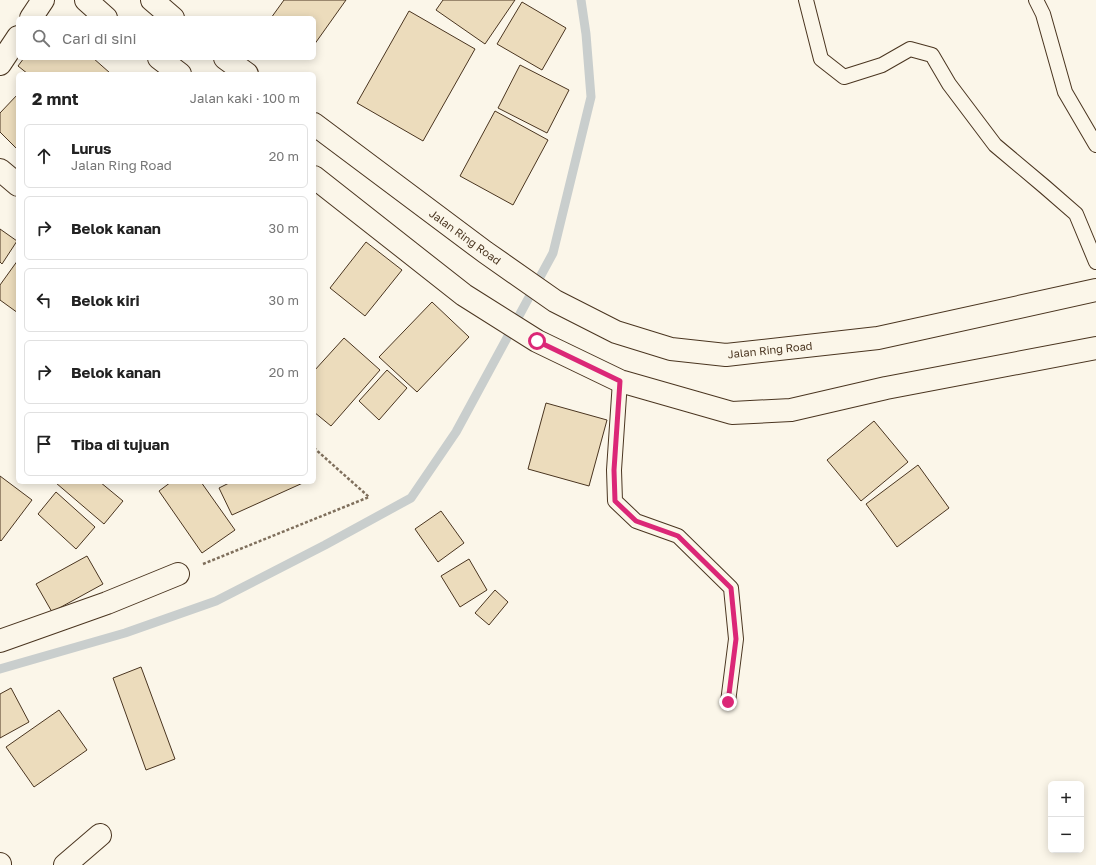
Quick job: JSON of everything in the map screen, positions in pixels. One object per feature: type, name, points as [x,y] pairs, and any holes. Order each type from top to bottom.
[{"type":"main road","points":[[32,16],[43,0]]},
{"type":"main road","points":[[86,0],[104,16]]},
{"type":"main road","points":[[152,0],[171,16]]},
{"type":"main road","points":[[0,64],[16,40]]},
{"type":"main road","points":[[162,60],[178,72]]},
{"type":"main road","points":[[228,60],[244,72]]},
{"type":"main road","name":"Jalan Ring Road","points":[[316,125],[485,252],[555,301],[616,332],[671,350],[726,355],[878,338],[1096,290]]},
{"type":"main road","points":[[0,170],[16,183]]},
{"type":"main road","points":[[316,179],[464,295],[537,341],[620,381],[732,413],[791,410],[886,388],[1096,348]]},
{"type":"main road","points":[[0,641],[107,603],[178,574]]},
{"type":"main road","points":[[66,865],[100,835]]},
{"type":"lane","points":[[806,0],[821,59],[844,77],[882,65],[910,49],[932,55],[949,84],[995,145],[1045,186],[1076,214],[1096,262]]},
{"type":"lane","points":[[1036,0],[1043,14],[1065,92],[1096,145]]},
{"type":"lane","points":[[620,381],[614,470],[615,501],[636,521],[678,536],[731,588],[736,639],[728,702]]},
{"type":"path","points":[[178,574],[369,497],[316,450]]},
{"type":"building","points":[[284,0],[346,0],[316,42],[316,16],[272,16]]},
{"type":"building","points":[[443,0],[515,0],[485,44],[436,10]]},
{"type":"building","points":[[522,2],[566,28],[542,70],[497,44]]},
{"type":"building","points":[[409,11],[475,49],[423,141],[357,103]]},
{"type":"building","points":[[22,60],[95,60],[109,72],[26,72],[18,66]]},
{"type":"building","points":[[520,65],[569,90],[547,133],[498,108]]},
{"type":"building","points":[[16,96],[16,148],[0,132],[0,113]]},
{"type":"building","points":[[495,111],[548,140],[513,205],[460,176]]},
{"type":"building","points":[[0,229],[16,240],[16,243],[2,264],[0,262]]},
{"type":"building","points":[[366,242],[402,270],[365,316],[330,288]]},
{"type":"building","points":[[16,263],[16,312],[0,300],[0,285]]},
{"type":"building","points":[[432,302],[469,337],[417,392],[379,357]]},
{"type":"building","points":[[344,338],[380,370],[331,426],[316,414],[316,369]]},
{"type":"building","points":[[387,370],[407,388],[379,420],[359,401]]},
{"type":"building","points":[[546,403],[607,420],[589,486],[528,469]]},
{"type":"building","points":[[874,421],[908,462],[861,501],[827,460]]},
{"type":"building","points":[[918,465],[949,508],[897,547],[866,504]]},
{"type":"building","points":[[0,476],[32,500],[1,541],[0,540]]},
{"type":"building","points":[[57,484],[102,484],[123,501],[104,524]]},
{"type":"building","points":[[168,484],[202,484],[235,530],[202,553],[159,491]]},
{"type":"building","points":[[227,484],[301,484],[232,515],[219,488]]},
{"type":"building","points":[[56,492],[95,527],[76,549],[38,514]]},
{"type":"building","points":[[441,511],[464,543],[438,562],[415,529]]},
{"type":"building","points":[[87,556],[103,584],[52,612],[36,584]]},
{"type":"building","points":[[469,559],[487,590],[460,607],[441,576]]},
{"type":"building","points":[[495,590],[508,602],[489,625],[475,613]]},
{"type":"building","points":[[141,667],[175,759],[146,770],[113,678]]},
{"type":"building","points":[[11,688],[29,722],[0,738],[0,694]]},
{"type":"building","points":[[59,710],[87,750],[34,787],[6,747]]},
{"type":"waterway","points":[[0,669],[125,633],[216,601],[325,545],[411,498],[456,432],[553,253],[591,97],[586,34],[581,0]]},
{"type":"route","points":[[537,341],[620,381],[614,470],[615,501],[636,521],[678,536],[731,588],[736,639],[728,702]]}]
